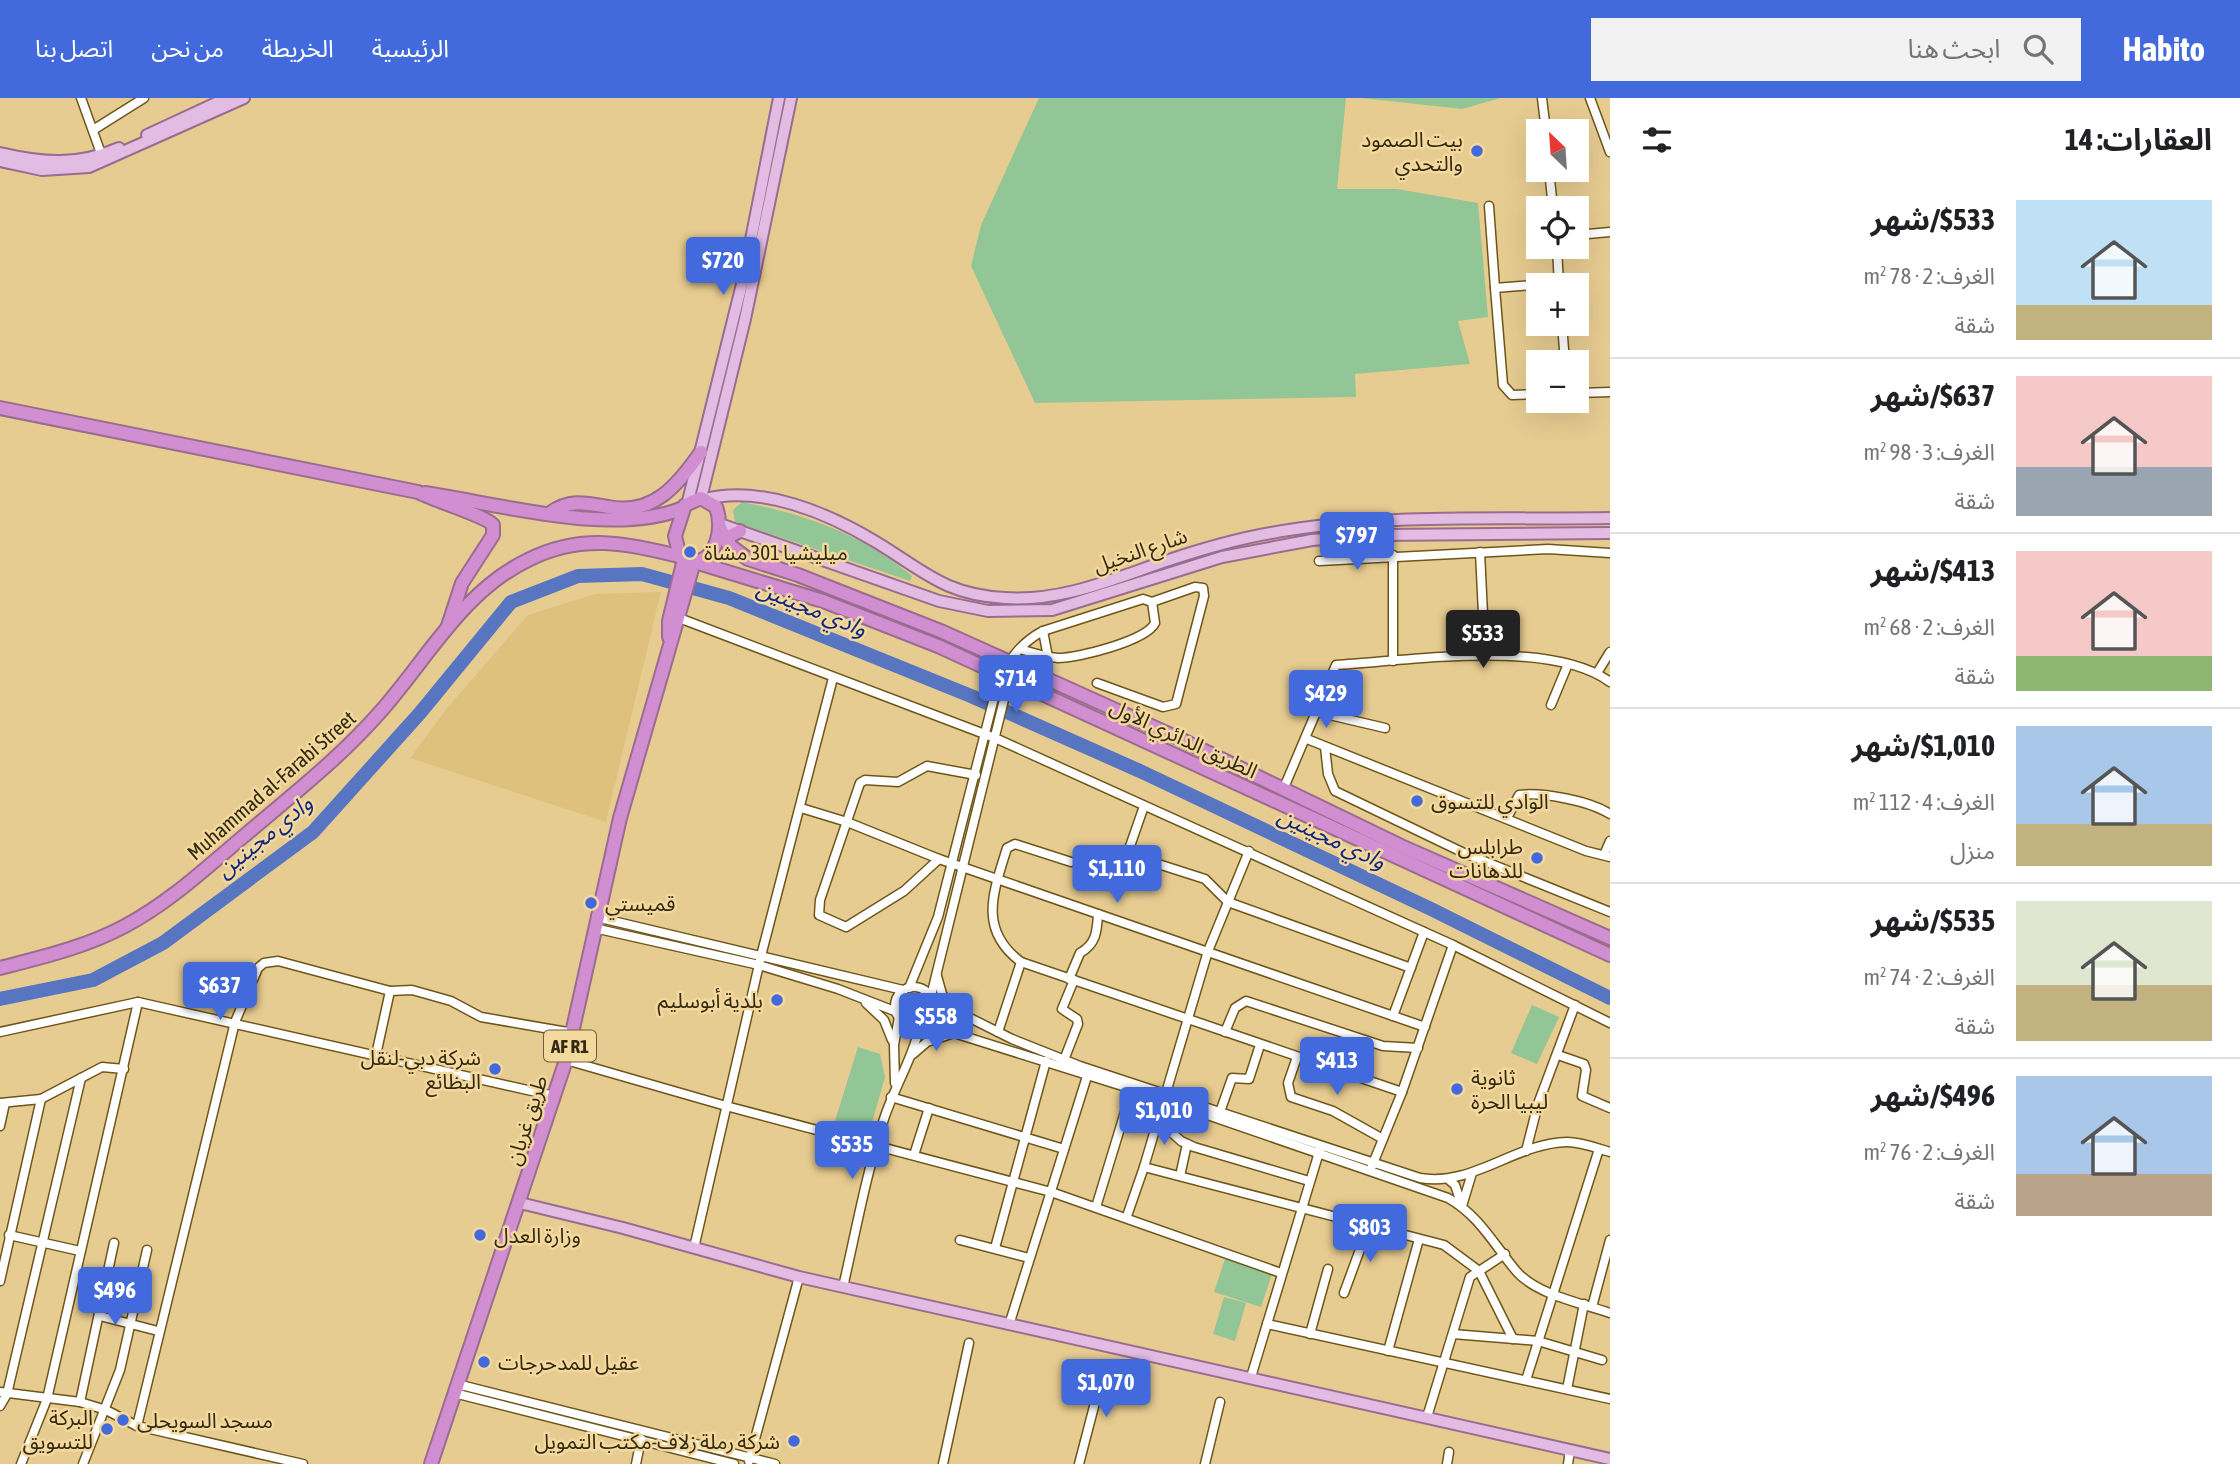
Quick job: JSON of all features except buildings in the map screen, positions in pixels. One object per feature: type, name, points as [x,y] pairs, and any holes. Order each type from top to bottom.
[{"type":"highway","points":[[0,408],[418,492],[550,513],[626,522],[659,517],[694,502],[716,507],[728,544]]},
{"type":"highway","points":[[550,513],[569,502],[624,509],[649,504],[673,488],[701,452]]},
{"type":"highway","points":[[418,492],[440,504],[485,518],[494,528],[462,583],[447,629]]},
{"type":"highway","points":[[694,502],[675,536],[688,565],[703,559],[712,550],[720,526]]},
{"type":"highway","points":[[728,544],[732,533],[740,531]]},
{"type":"highway","name":"Muhammad al-Farabi Street","points":[[0,968],[93,941],[169,899],[349,745],[396,694],[476,596],[496,579],[530,558],[555,548],[590,541],[613,541],[688,565]]},
{"type":"highway","name":"الطريق الدائري الأول","points":[[728,544],[748,559],[798,575],[1014,658],[1283,790],[1610,939]]},
{"type":"highway","name":"طريق غريان","points":[[428,1464],[520,1203],[566,1060],[620,818],[669,638],[679,618],[680,599],[688,565]]},
{"type":"highway","name":"الطريق الدائري الأول","points":[[688,565],[823,601],[938,646],[1610,955]]},
{"type":"highway","name":"طريق غريان","points":[[669,638],[669,621],[680,599]]},
{"type":"main road","points":[[0,161],[58,171],[103,159],[244,98]]},
{"type":"main road","points":[[694,502],[701,452],[748,257],[779,98]]},
{"type":"main road","points":[[694,502],[745,319],[791,98]]},
{"type":"main road","points":[[0,153],[60,163],[103,159],[223,99]]},
{"type":"main road","name":"شارع النخيل","points":[[694,502],[746,495],[805,509],[864,534],[946,586],[976,595],[1017,599],[1074,592],[1202,549],[1306,527],[1377,522],[1610,518]]},
{"type":"main road","points":[[720,526],[939,601],[1012,612],[1066,607],[1222,557],[1312,540],[1379,534],[1610,533]]},
{"type":"main road","points":[[520,1203],[799,1277],[1610,1459]]},
{"type":"street","points":[[81,98],[103,159]]},
{"type":"street","points":[[93,130],[144,98]]},
{"type":"street","points":[[1542,98],[1544,119]]},
{"type":"street","points":[[1590,98],[1610,152]]},
{"type":"street","points":[[1489,206],[1503,385],[1512,395],[1526,394]]},
{"type":"street","points":[[1589,234],[1610,232]]},
{"type":"street","points":[[1495,288],[1526,286]]},
{"type":"street","points":[[1589,393],[1610,392]]},
{"type":"street","points":[[1319,561],[1393,555],[1548,549],[1610,553]]},
{"type":"street","points":[[1480,552],[1485,656]]},
{"type":"street","points":[[1393,555],[1393,660]]},
{"type":"street","points":[[843,1287],[876,1145],[891,1097],[921,1024],[933,1011],[932,998],[957,866],[996,690],[1014,658],[1043,631],[1143,599],[1152,602],[1195,587],[1205,592],[1177,704],[1163,707],[1097,683]]},
{"type":"street","points":[[1014,658],[1086,654],[1149,631],[1155,623],[1152,602]]},
{"type":"street","points":[[679,618],[833,678],[996,735],[1144,806],[1249,851],[1453,946],[1610,1023]]},
{"type":"street","points":[[1043,631],[1048,657]]},
{"type":"street","points":[[1597,673],[1610,652]]},
{"type":"street","points":[[1283,790],[1307,739],[1336,665],[1485,656],[1568,664],[1597,673],[1610,682]]},
{"type":"street","points":[[1551,705],[1568,664]]},
{"type":"street","points":[[895,1085],[894,1045],[898,1015],[896,1000],[906,989],[957,866],[996,735],[1006,692],[1005,677]]},
{"type":"street","points":[[694,1248],[760,960],[833,678]]},
{"type":"street","points":[[1317,712],[1385,728]]},
{"type":"street","points":[[1307,739],[1607,856],[1610,841]]},
{"type":"street","points":[[1325,747],[1328,774],[1335,791],[1464,853],[1610,912]]},
{"type":"street","points":[[939,859],[904,891],[846,928],[819,915],[818,908],[860,783],[865,780],[898,782],[928,766],[976,775]]},
{"type":"street","points":[[1507,818],[1519,794],[1530,793],[1543,793],[1609,810]]},
{"type":"street","points":[[1144,806],[1128,853],[1205,879],[1228,902],[1410,968]]},
{"type":"street","points":[[801,808],[847,822],[957,866],[1426,1027]]},
{"type":"street","points":[[1071,862],[1011,845],[1007,848],[991,922],[1007,951],[1021,962],[1402,1093]]},
{"type":"street","points":[[1127,1216],[1208,951],[1249,851]]},
{"type":"street","points":[[1064,1060],[1079,1021],[1062,1010],[1080,953],[1089,948],[1097,933],[1098,914]]},
{"type":"street","points":[[595,923],[760,960],[906,989],[921,988],[932,998],[998,1032],[1088,1072],[1132,1089],[1220,1112],[1320,1149]]},
{"type":"street","points":[[1393,1016],[1423,932]]},
{"type":"street","points":[[1372,1166],[1402,1093],[1453,946]]},
{"type":"street","points":[[137,1426],[235,1022],[258,968],[271,960],[390,990],[412,990],[450,1001],[481,1017],[573,1032]]},
{"type":"street","points":[[760,960],[862,999],[898,1015],[908,1024],[921,1024],[1088,1072],[1372,1166],[1420,1178],[1448,1179],[1472,1173],[1526,1151],[1564,1142],[1610,1152]]},
{"type":"street","points":[[998,1032],[1021,962]]},
{"type":"street","points":[[937,972],[942,994],[951,1007]]},
{"type":"street","points":[[376,1055],[390,990]]},
{"type":"street","points":[[862,999],[884,1020],[894,1045]]},
{"type":"street","points":[[1225,1032],[1235,1008],[1246,1001],[1383,1046],[1418,1048]]},
{"type":"street","points":[[21,1464],[47,1399],[138,1002]]},
{"type":"street","points":[[0,1032],[138,1002],[554,1096]]},
{"type":"street","points":[[1526,1151],[1538,1104],[1575,1005]]},
{"type":"street","points":[[909,1058],[927,1042],[956,1034]]},
{"type":"street","points":[[1220,1112],[1232,1079],[1249,1079],[1259,1045]]},
{"type":"street","points":[[1558,1055],[1584,1064],[1584,1098],[1610,1108]]},
{"type":"street","points":[[1297,1057],[1289,1083],[1288,1091],[1291,1097],[1333,1111],[1383,1139]]},
{"type":"street","points":[[566,1060],[726,1106],[1051,1192],[1127,1216],[1281,1273]]},
{"type":"street","points":[[995,1248],[1046,1061]]},
{"type":"street","points":[[0,1126],[3,1103],[41,1099],[102,1067],[124,1069]]},
{"type":"street","points":[[1009,1325],[1088,1072]]},
{"type":"street","points":[[0,1406],[45,1241],[81,1077]]},
{"type":"street","points":[[1096,1207],[1132,1089]]},
{"type":"street","points":[[891,1097],[1063,1149]]},
{"type":"street","points":[[0,1281],[4,1245],[9,1235],[41,1099]]},
{"type":"street","points":[[914,1155],[929,1108]]},
{"type":"street","points":[[1157,1119],[1188,1144],[1310,1181]]},
{"type":"street","points":[[1180,1176],[1188,1144]]},
{"type":"street","points":[[1251,1377],[1320,1149]]},
{"type":"street","points":[[1526,1380],[1599,1149]]},
{"type":"street","points":[[1372,1166],[1462,1206],[1474,1216],[1518,1273],[1535,1285],[1610,1313]]},
{"type":"street","points":[[1143,1167],[1444,1245],[1479,1272],[1513,1339]]},
{"type":"street","points":[[1462,1206],[1472,1173]]},
{"type":"street","points":[[1448,1179],[1455,1185],[1462,1206]]},
{"type":"street","points":[[0,1220],[12,1223]]},
{"type":"street","points":[[1344,1293],[1369,1225]]},
{"type":"street","points":[[9,1235],[80,1251]]},
{"type":"street","points":[[1388,1351],[1419,1238]]},
{"type":"street","points":[[960,1240],[1029,1258]]},
{"type":"street","points":[[1567,1389],[1574,1351],[1610,1240]]},
{"type":"street","points":[[80,1402],[114,1243]]},
{"type":"street","points":[[83,1464],[106,1410],[131,1324],[147,1250]]},
{"type":"street","points":[[1427,1417],[1470,1277],[1505,1254]]},
{"type":"street","points":[[1310,1334],[1328,1269]]},
{"type":"street","points":[[749,1461],[799,1277]]},
{"type":"street","points":[[100,1316],[158,1331]]},
{"type":"street","points":[[1267,1324],[1610,1399]]},
{"type":"street","points":[[1453,1334],[1538,1341],[1602,1360]]},
{"type":"street","points":[[943,1464],[970,1343]]},
{"type":"street","points":[[1079,1464],[1104,1367]]},
{"type":"street","points":[[456,1388],[642,1432],[749,1461],[775,1464]]},
{"type":"street","points":[[456,1388],[640,1442],[734,1464]]},
{"type":"street","points":[[3,1393],[80,1402],[106,1410],[137,1426],[303,1464]]},
{"type":"street","points":[[1206,1464],[1220,1402]]},
{"type":"street","points":[[636,1464],[642,1432]]},
{"type":"street","points":[[1568,1464],[1570,1450]]},
{"type":"street","points":[[1447,1464],[1449,1452]]},
{"type":"shaded area","points":[[661,592],[606,822],[410,758],[448,707],[528,615],[595,594]]},
{"type":"green space","points":[[1039,98],[1346,98],[1337,189],[1397,189],[1478,203],[1488,317],[1458,321],[1470,364],[1355,374],[1356,397],[1035,403],[971,266],[981,225]]},
{"type":"green space","points":[[1361,98],[1501,98],[1462,109]]},
{"type":"green space","points":[[742,502],[788,513],[853,537],[893,561],[912,576],[910,581],[735,522],[733,510]]},
{"type":"green space","points":[[1532,1005],[1559,1017],[1537,1064],[1511,1053]]},
{"type":"green space","points":[[858,1047],[880,1054],[885,1077],[869,1133],[834,1124]]},
{"type":"green space","points":[[1225,1259],[1272,1274],[1261,1307],[1214,1292]]},
{"type":"green space","points":[[1224,1297],[1246,1303],[1235,1341],[1213,1334]]},
{"type":"waterway","name":"وادي مجينين","points":[[0,999],[93,980],[163,943],[313,832],[420,713],[511,602],[578,576],[642,574],[729,598],[971,696],[1140,771],[1431,909],[1610,998]]},
{"type":"place","name":"بيت الصمود والتحدي","points":[[1477,151]]},
{"type":"place","name":"ميليشيا 301 مشاة","points":[[690,552]]},
{"type":"place","name":"الوادي للتسوق","points":[[1417,801]]},
{"type":"place","name":"طرابلس للدهانات","points":[[1537,858]]},
{"type":"place","name":"قميستي","points":[[591,903]]},
{"type":"place","name":"بلدية أبوسليم","points":[[777,1000]]},
{"type":"place","name":"شركة دبي-لنقل البظائع","points":[[495,1069]]},
{"type":"place","name":"ثانوية ليبيا الحرة","points":[[1457,1089]]},
{"type":"place","name":"وزارة العدل","points":[[480,1235]]},
{"type":"place","name":"عقيل للمدحرجات","points":[[484,1362]]},
{"type":"place","name":"مسجد السويحلى","points":[[123,1420]]},
{"type":"place","name":"البركة للتسويق","points":[[107,1429]]},
{"type":"place","name":"شركة رملة زلاف-مكتب التمويل","points":[[794,1441]]}]
